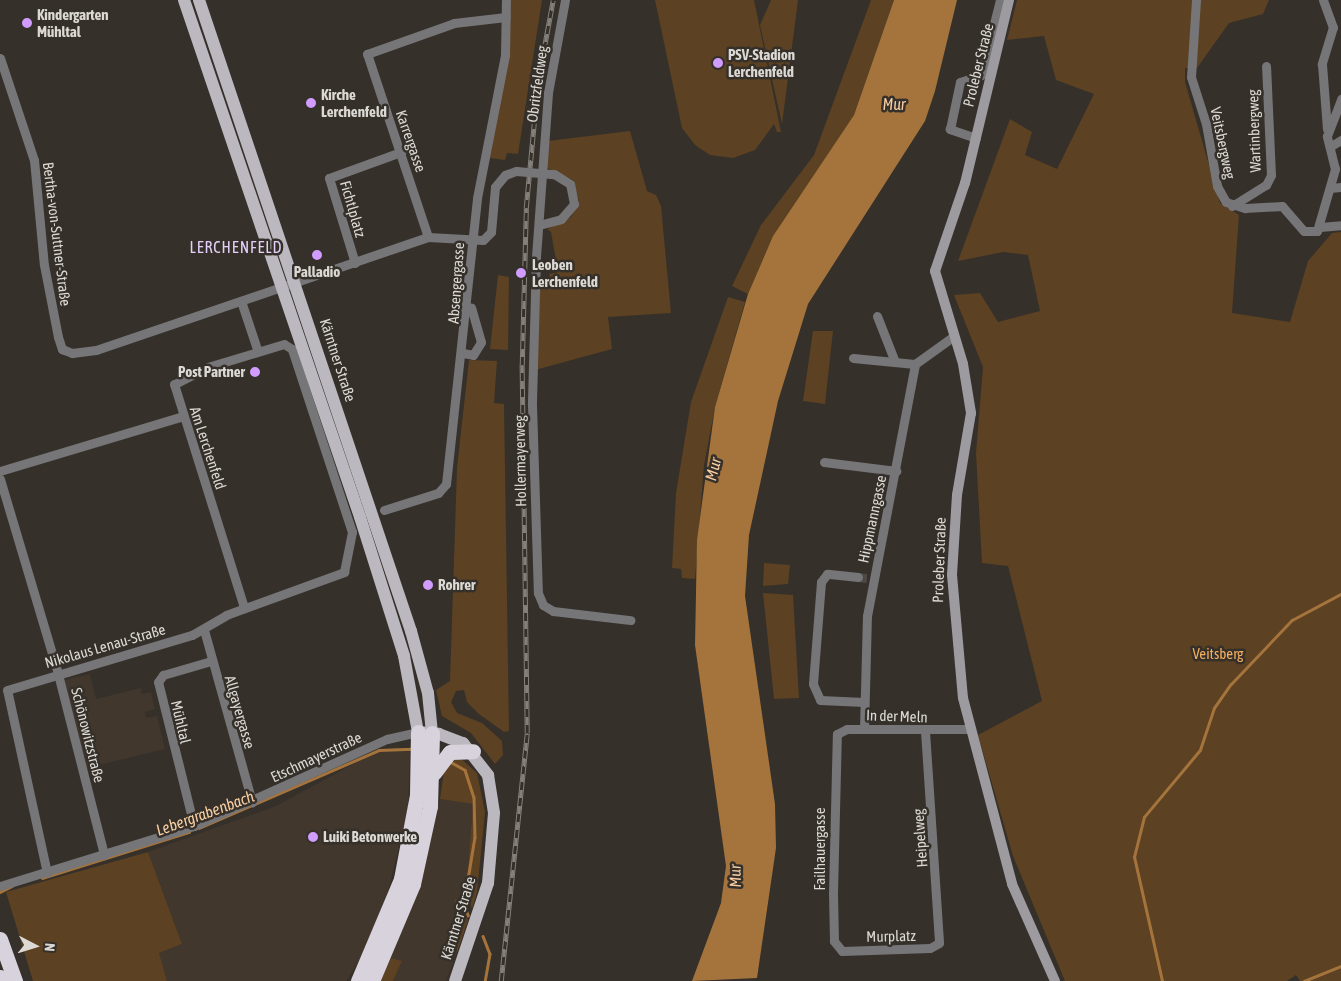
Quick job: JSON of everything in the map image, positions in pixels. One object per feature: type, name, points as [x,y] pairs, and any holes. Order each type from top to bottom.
[{"type":"highway","points":[[372,981],[413,884],[433,774],[425,732]]},
{"type":"highway","points":[[358,981],[384,930],[403,872],[417,795],[425,732]]},
{"type":"highway","points":[[433,774],[450,752],[473,751]]},
{"type":"highway","points":[[0,939],[10,980]]},
{"type":"main road","name":"Kärntner Straße","points":[[184,0],[290,286]]},
{"type":"main road","name":"Kärntner Straße","points":[[198,0],[216,40],[404,656],[425,732]]},
{"type":"main road","name":"Proleber Straße","points":[[1009,0],[966,183],[936,264],[937,289],[954,336],[971,413],[957,495],[952,575],[956,649],[970,729],[1012,884],[1055,981]]},
{"type":"main road","points":[[425,732],[452,738],[473,751]]},
{"type":"main road","name":"Kärntner Straße","points":[[456,981],[489,876],[494,813],[488,775],[473,751]]},
{"type":"street","name":"Absengergasse","points":[[384,510],[438,493],[446,484],[469,302],[472,240],[505,55],[506,0]]},
{"type":"street","name":"Obritzfeldweg","points":[[539,225],[548,93],[565,0]]},
{"type":"street","name":"Proleber Straße","points":[[976,138],[950,129],[960,82],[981,75],[1000,0]]},
{"type":"street","name":"Veitsbergweg","points":[[1196,0],[1191,77],[1206,124],[1217,186],[1232,206]]},
{"type":"street","points":[[1320,227],[1330,188],[1338,169],[1327,136],[1322,64],[1333,26],[1323,0]]},
{"type":"street","name":"Karrergasse","points":[[428,237],[367,54],[454,23],[506,17]]},
{"type":"street","name":"Bertha-von-Suttner-Straße","points":[[0,58],[34,160],[44,265],[62,348],[72,353],[96,350],[241,300]]},
{"type":"street","name":"Wartinbergweg","points":[[1232,206],[1266,186],[1271,175],[1266,66]]},
{"type":"street","points":[[1327,136],[1341,99]]},
{"type":"street","points":[[1331,146],[1341,140]]},
{"type":"street","name":"Fichtlplatz","points":[[355,263],[330,178],[400,152]]},
{"type":"street","points":[[472,240],[483,240],[491,232],[495,187],[505,175],[516,171],[554,174],[570,184],[574,204],[561,219],[539,225]]},
{"type":"street","points":[[1330,188],[1341,187]]},
{"type":"street","points":[[1232,206],[1274,204],[1288,211],[1304,231],[1314,232],[1320,227],[1341,225]]},
{"type":"street","name":"Hollermayerweg","points":[[539,225],[532,405],[538,593],[543,605],[553,610],[630,620]]},
{"type":"street","name":"Fichtlplatz","points":[[290,286],[428,237],[472,240]]},
{"type":"street","points":[[257,349],[241,300],[290,286]]},
{"type":"street","points":[[463,353],[473,355],[481,342],[469,302]]},
{"type":"street","points":[[877,316],[895,362]]},
{"type":"street","points":[[853,358],[915,364],[954,336]]},
{"type":"street","name":"Am Lerchenfeld","points":[[244,608],[183,416],[174,385],[177,379],[257,349],[282,344],[292,349],[352,532]]},
{"type":"street","name":"Hippmanngasse","points":[[864,729],[863,649],[866,578],[896,471],[915,364]]},
{"type":"street","points":[[0,471],[183,416]]},
{"type":"street","points":[[824,462],[896,471]]},
{"type":"street","name":"Schönowitzstraße","points":[[0,479],[58,674],[104,855]]},
{"type":"street","name":"Nikolaus Lenau-Straße","points":[[47,872],[4,691],[204,630],[244,608],[342,576],[352,532]]},
{"type":"street","points":[[864,702],[820,700],[814,691],[816,604],[827,574],[866,578]]},
{"type":"street","name":"Allgayergasse","points":[[204,630],[252,802]]},
{"type":"street","name":"Mühltal","points":[[194,826],[158,682],[163,675],[212,660]]},
{"type":"street","name":"In der Meln","points":[[834,746],[840,732],[864,729],[925,731],[970,729]]},
{"type":"street","name":"Heipelweg","points":[[925,731],[939,943]]},
{"type":"street","name":"Etschmayerstraße","points":[[0,886],[194,826],[252,802],[387,739],[425,732]]},
{"type":"street","name":"Failhauergasse","points":[[834,746],[834,941],[842,950]]},
{"type":"street","name":"Murplatz","points":[[842,950],[930,948],[939,943]]},
{"type":"shaded area","points":[[90,674],[96,699],[141,688],[142,694],[151,692],[155,709],[145,712],[146,718],[157,716],[165,749],[86,768],[65,680]]},
{"type":"shaded area","points":[[395,747],[410,749],[408,808],[390,884],[367,948],[346,981],[167,981],[159,953],[182,944],[148,852],[276,806],[372,754]]},
{"type":"shaded area","points":[[440,799],[473,804],[468,869],[462,899],[455,899],[457,953],[446,981],[393,981],[402,961],[391,958],[415,896]]},
{"type":"green space","points":[[509,0],[542,0],[518,154],[507,153],[505,160],[490,158],[509,50]]},
{"type":"green space","points":[[655,0],[754,0],[781,132],[777,132],[774,124],[755,150],[733,158],[710,155],[695,145],[682,128]]},
{"type":"green space","points":[[771,0],[798,0],[782,124],[760,25]]},
{"type":"green space","points":[[871,0],[894,0],[854,115],[773,236],[748,294],[732,286],[761,225],[814,155]]},
{"type":"green space","name":"Veitsberg","points":[[1017,0],[1269,0],[1263,14],[1229,23],[1197,68],[1185,68],[1185,82],[1220,203],[1239,215],[1232,313],[1290,322],[1308,261],[1332,233],[1341,232],[1341,981],[1300,981],[1296,975],[1287,981],[1065,981],[1013,856],[978,735],[1042,701],[1008,566],[982,563],[976,453],[983,367],[954,295],[980,293],[998,322],[1040,311],[1028,255],[1003,252],[958,261],[1010,119],[1032,132],[1025,155],[1057,169],[1094,94],[1056,80],[1044,36],[1007,40]]},
{"type":"green space","points":[[630,131],[647,191],[656,195],[661,206],[671,313],[608,317],[612,349],[535,370],[539,286],[551,284],[549,274],[558,272],[551,232],[547,229],[571,217],[579,201],[573,180],[547,168],[548,141]]},
{"type":"green space","points":[[498,275],[509,277],[508,350],[490,349]]},
{"type":"green space","points":[[728,297],[745,302],[715,407],[704,465],[695,579],[682,578],[681,569],[672,568],[676,493],[691,402]]},
{"type":"green space","points":[[813,331],[833,331],[825,404],[803,401]]},
{"type":"green space","points":[[469,360],[497,361],[494,403],[504,404],[509,731],[504,732],[479,714],[467,702],[464,690],[456,691],[451,702],[457,713],[482,723],[502,741],[503,755],[495,764],[471,733],[442,716],[436,690],[450,681],[457,468]]},
{"type":"green space","points":[[764,563],[790,565],[788,584],[763,586]]},
{"type":"green space","points":[[763,593],[793,595],[799,698],[774,699]]},
{"type":"green space","points":[[458,756],[477,773],[485,812],[477,892],[472,909],[469,900],[464,913],[468,920],[457,953],[455,899],[462,899],[468,869],[473,804],[440,799],[445,764]]},
{"type":"green space","points":[[148,852],[182,944],[159,953],[167,981],[33,981],[6,892]]},
{"type":"green space","points":[[391,958],[402,961],[393,981],[380,981]]},
{"type":"water","name":"Mur","points":[[894,0],[957,0],[935,91],[925,121],[808,304],[778,401],[749,535],[745,596],[775,804],[776,848],[757,978],[692,981],[721,903],[726,866],[695,645],[697,540],[715,407],[748,294],[773,236],[854,115]]},
{"type":"waterway","points":[[1162,981],[1134,857],[1144,817],[1200,750],[1214,708],[1231,684],[1292,620],[1341,594]]},
{"type":"waterway","name":"Lebergrabenbach","points":[[199,828],[379,750],[412,749]]},
{"type":"waterway","name":"Lebergrabenbach","points":[[449,761],[465,770],[474,797],[475,837],[464,904],[468,915]]},
{"type":"waterway","name":"Lebergrabenbach","points":[[42,878],[189,832]]},
{"type":"waterway","name":"Lebergrabenbach","points":[[0,892],[12,886]]},
{"type":"waterway","name":"Lebergrabenbach","points":[[483,936],[490,954],[485,981]]},
{"type":"waterway","points":[[1304,981],[1341,966]]},
{"type":"tunnel","points":[[858,577],[867,578]]},
{"type":"railway","points":[[501,981],[527,733],[522,365],[526,208],[538,81],[553,0]]},
{"type":"place","name":"Kindergarten Mühltal","points":[[27,23]]},
{"type":"place","name":"PSV-Stadion Lerchenfeld","points":[[718,63]]},
{"type":"place","name":"Kirche Lerchenfeld","points":[[311,103]]},
{"type":"place","name":"Palladio","points":[[317,255]]},
{"type":"place","name":"Leoben Lerchenfeld","points":[[521,273]]},
{"type":"place","name":"Post Partner","points":[[255,372]]},
{"type":"place","name":"Rohrer","points":[[428,585]]},
{"type":"place","name":"Luiki Betonwerke","points":[[313,837]]},
{"type":"district","name":"LERCHENFELD","points":[[236,247]]}]
